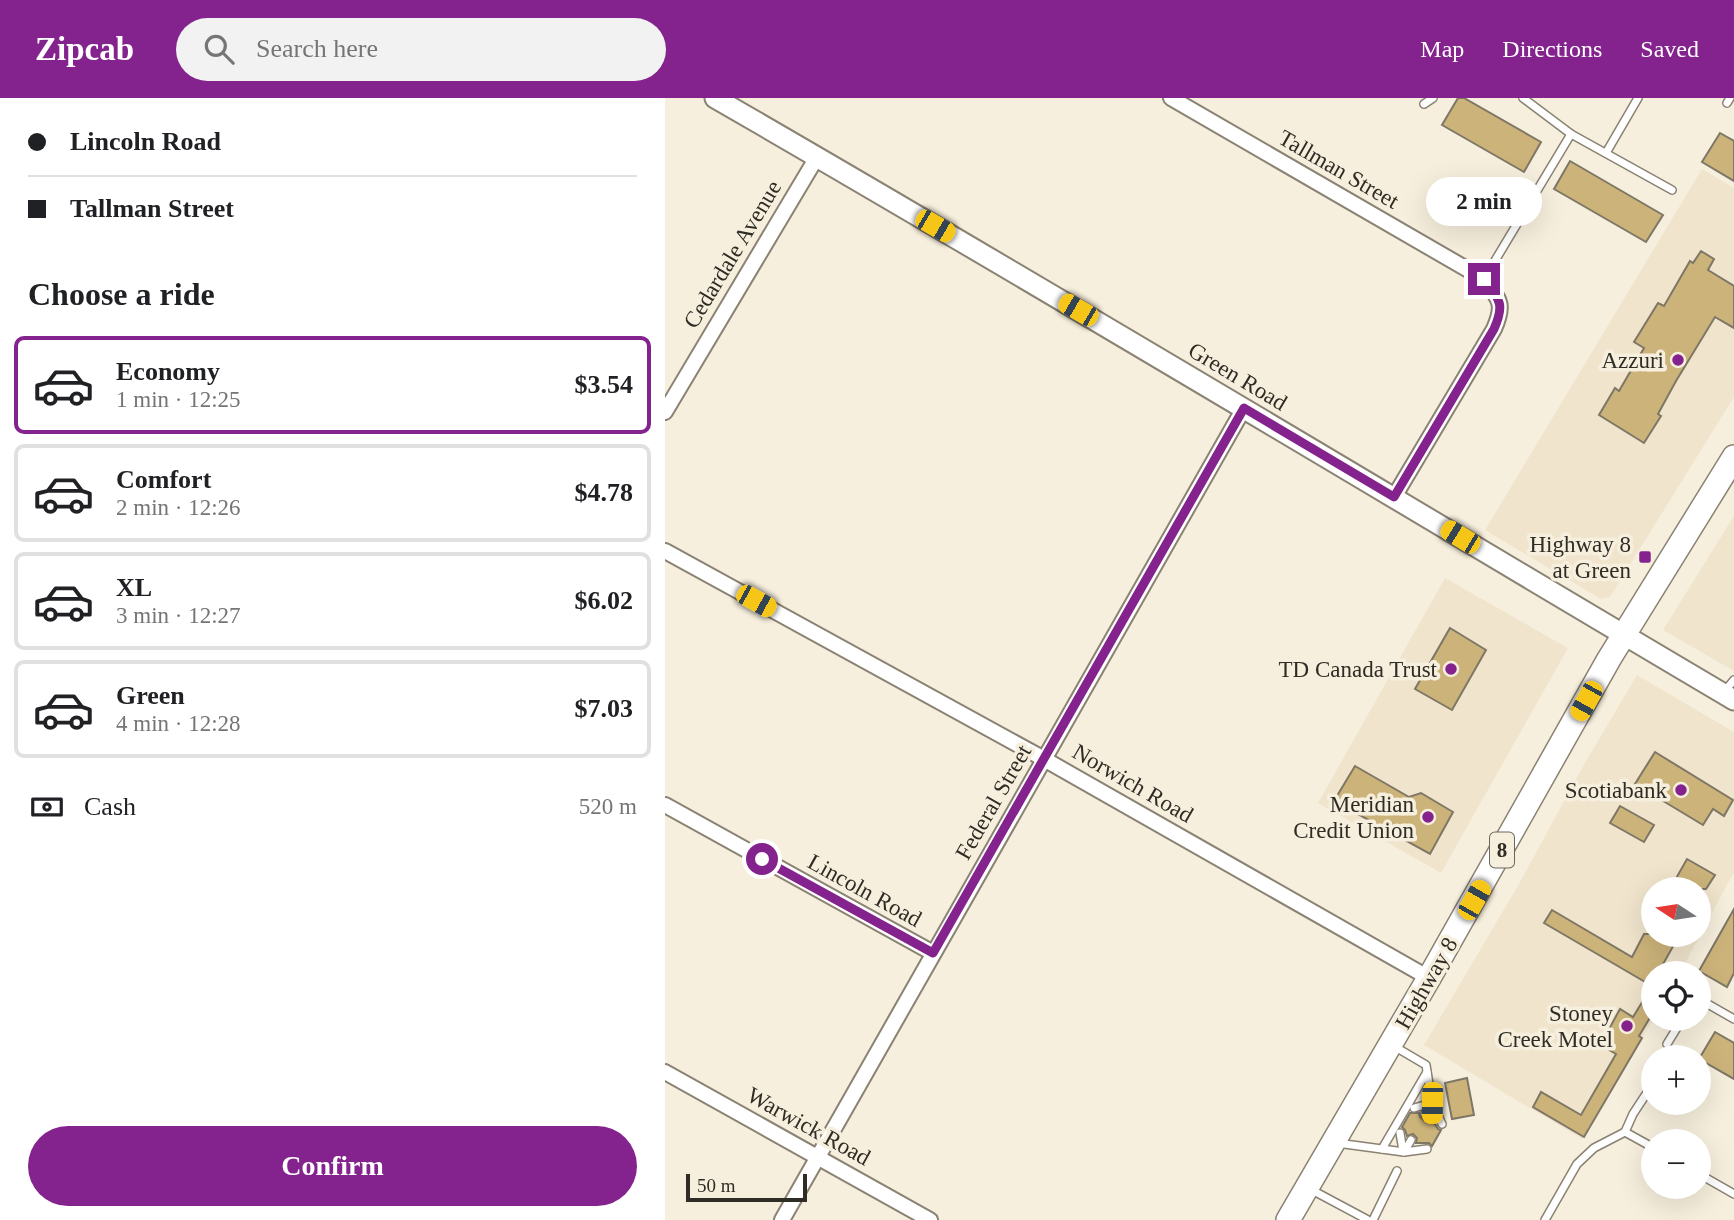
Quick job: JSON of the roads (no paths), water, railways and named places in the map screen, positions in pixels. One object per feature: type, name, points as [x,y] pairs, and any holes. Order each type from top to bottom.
[{"type":"main road","name":"Highway 8","points":[[1288,1220],[1623,635],[1734,457]]},
{"type":"street","name":"Green Road","points":[[715,98],[1244,408],[1623,635],[1730,691]]},
{"type":"street","name":"Tallman Street","points":[[1172,98],[1484,279]]},
{"type":"street","name":"Cedardale Avenue","points":[[665,412],[817,157]]},
{"type":"street","points":[[1394,497],[1500,315],[1499,299],[1484,279]]},
{"type":"street","name":"Federal Street","points":[[782,1220],[1244,408]]},
{"type":"street","name":"Norwich Road","points":[[665,551],[1044,759],[1429,978]]},
{"type":"street","name":"Lincoln Road","points":[[665,805],[933,953]]},
{"type":"street","name":"Warwick Road","points":[[665,1072],[930,1220]]},
{"type":"lane","points":[[1424,104],[1433,98]]},
{"type":"lane","points":[[1523,98],[1571,134],[1672,190]]},
{"type":"lane","points":[[1606,153],[1638,98]]},
{"type":"lane","points":[[1484,279],[1571,134]]},
{"type":"lane","points":[[1711,1006],[1734,1019]]},
{"type":"lane","points":[[1667,1045],[1675,1031]]},
{"type":"lane","points":[[1391,1044],[1426,1065],[1432,1103],[1442,1124]]},
{"type":"lane","points":[[1382,1149],[1427,1072]]},
{"type":"lane","points":[[1545,1220],[1577,1164],[1594,1149],[1625,1132],[1641,1102]]},
{"type":"lane","points":[[1432,1103],[1422,1113],[1432,1103]]},
{"type":"lane","points":[[1625,1132],[1641,1141]]},
{"type":"lane","points":[[1404,1152],[1408,1138],[1404,1152]]},
{"type":"lane","points":[[1332,1142],[1404,1152],[1427,1149]]},
{"type":"lane","points":[[1307,1187],[1370,1220],[1397,1171]]},
{"type":"lane","points":[[1711,1181],[1734,1194]]},
{"type":"place","name":"Azzuri","points":[[1678,360]]},
{"type":"place","name":"Highway 8 at Green","points":[[1645,557]]},
{"type":"place","name":"TD Canada Trust","points":[[1451,669]]},
{"type":"place","name":"Scotiabank","points":[[1681,790]]},
{"type":"place","name":"Meridian Credit Union","points":[[1428,817]]},
{"type":"place","name":"Stoney Creek Motel","points":[[1627,1026]]}]
